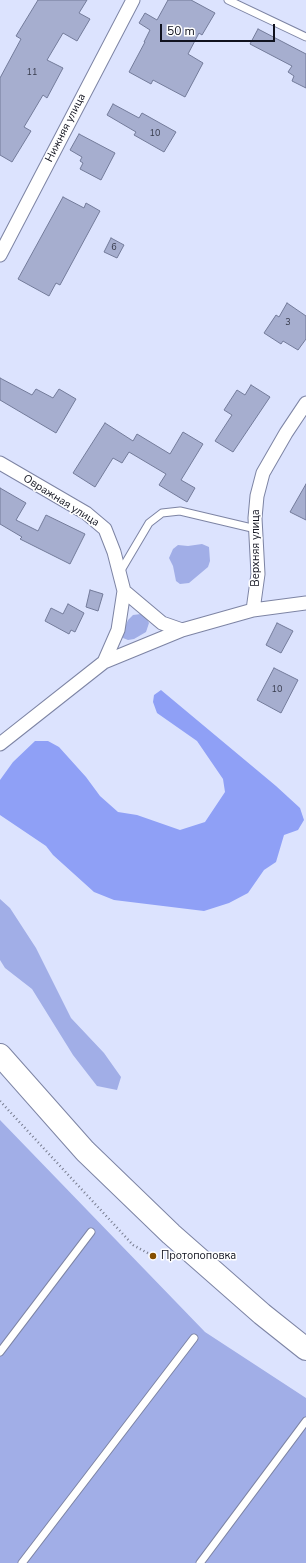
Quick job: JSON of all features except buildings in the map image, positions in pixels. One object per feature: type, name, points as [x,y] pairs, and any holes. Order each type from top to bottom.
[{"type":"highway","points":[[0,1056],[85,1151],[170,1234],[262,1314],[306,1349]]},
{"type":"street","name":"Нижняя улица","points":[[0,255],[133,0]]},
{"type":"street","name":"Верхняя улица","points":[[253,610],[258,574],[256,529],[257,496],[264,473],[286,433],[306,404]]},
{"type":"street","name":"Овражная улица","points":[[0,463],[86,514],[105,529],[120,572],[124,591],[118,630],[104,662]]},
{"type":"street","points":[[124,591],[162,623],[182,630]]},
{"type":"street","points":[[0,744],[104,662],[182,630],[253,610],[306,603]]},
{"type":"lane","points":[[228,0],[306,37]]},
{"type":"lane","points":[[120,572],[148,523],[162,513],[180,511],[256,529]]},
{"type":"lane","points":[[0,1352],[91,1232]]},
{"type":"lane","points":[[22,1563],[194,1338]]},
{"type":"lane","points":[[200,1563],[306,1421]]},
{"type":"path","points":[[0,1101],[133,1245],[153,1256]]},
{"type":"shaded area","points":[[202,544],[209,547],[210,561],[208,567],[189,583],[180,584],[176,581],[173,566],[169,558],[173,549],[178,545],[188,546]]},
{"type":"shaded area","points":[[141,614],[145,616],[149,623],[146,632],[134,639],[128,640],[123,638],[122,634],[128,620],[133,615]]},
{"type":"shaded area","points":[[161,690],[276,786],[300,808],[304,820],[298,830],[284,835],[276,862],[264,870],[248,893],[229,903],[204,911],[114,900],[94,892],[53,855],[46,846],[0,815],[0,780],[13,762],[35,741],[48,741],[59,747],[86,777],[100,796],[118,812],[137,815],[180,830],[205,822],[225,792],[223,779],[197,741],[157,713],[153,702],[154,695]]},
{"type":"shaded area","points":[[0,899],[10,908],[36,948],[71,1018],[104,1053],[121,1077],[117,1090],[97,1086],[73,1055],[32,989],[5,968],[0,960]]},
{"type":"shaded area","points":[[0,1120],[205,1332],[306,1398],[306,1563],[0,1563]]},
{"type":"place","name":"Протопоповка","points":[[153,1256]]}]
